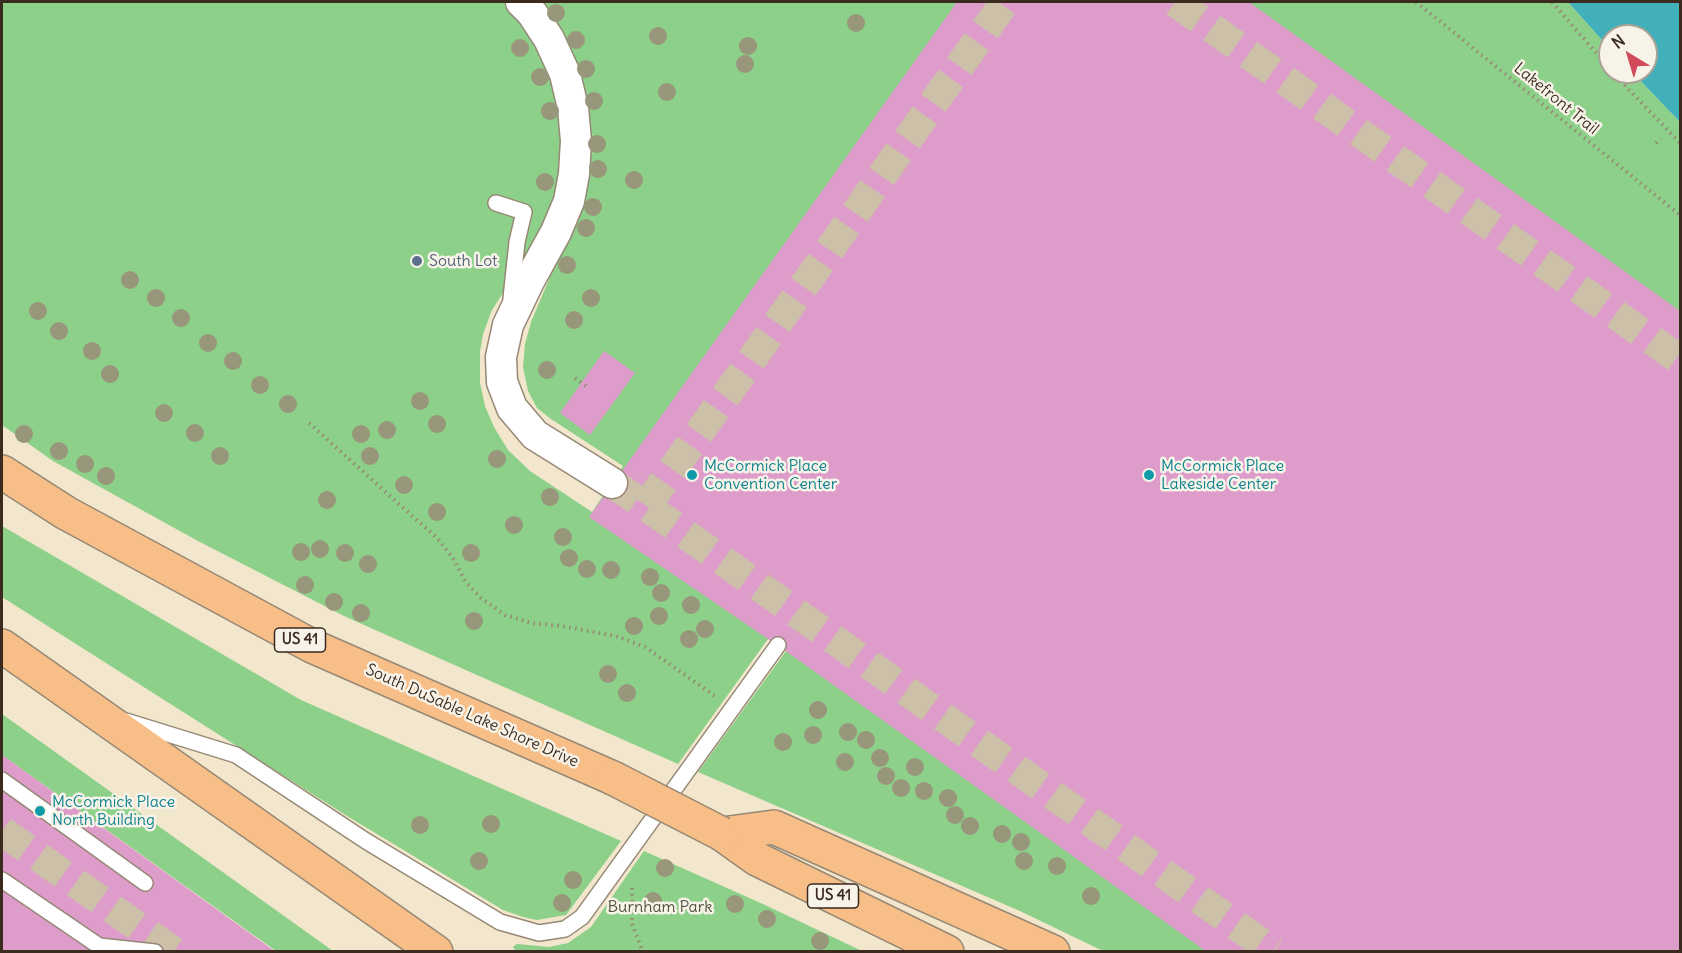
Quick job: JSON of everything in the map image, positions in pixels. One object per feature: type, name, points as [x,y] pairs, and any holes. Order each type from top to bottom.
[{"type":"highway","name":"South DuSable Lake Shore Drive","points":[[2,472],[66,513],[312,646],[614,778],[722,834],[757,859],[947,951]]},
{"type":"highway","points":[[2,646],[436,951]]},
{"type":"highway","points":[[722,834],[774,827],[1053,951]]},
{"type":"street","points":[[521,2],[532,13],[549,39],[565,74],[573,108],[576,141],[574,174],[569,201],[556,232],[508,325],[501,357],[502,382],[512,408],[535,435],[612,483]]},
{"type":"lane","points":[[496,203],[524,212],[517,242],[508,325]]},
{"type":"lane","points":[[95,711],[236,755],[366,841],[500,922],[539,933],[565,928],[582,917],[778,645]]},
{"type":"lane","points":[[2,780],[145,883]]},
{"type":"lane","points":[[2,880],[99,946],[155,951]]},
{"type":"path","name":"Lakefront Trail","points":[[1416,2],[1680,215]]},
{"type":"path","points":[[1552,2],[1598,56]]},
{"type":"path","points":[[1623,84],[1680,143]]},
{"type":"path","points":[[1656,143],[1661,139]]},
{"type":"path","points":[[575,378],[587,387]]},
{"type":"path","points":[[309,423],[437,538],[453,558],[465,581],[481,598],[506,615],[531,623],[616,636],[645,647],[732,709]]},
{"type":"green space","points":[[2,2],[504,2],[529,30],[555,80],[563,134],[559,189],[543,231],[492,310],[483,334],[480,352],[480,383],[485,406],[508,450],[530,471],[592,512],[623,466],[537,408],[528,391],[523,367],[525,344],[531,322],[576,215],[584,184],[535,2],[1568,2],[1598,36],[1598,84],[1644,84],[1680,122],[1680,951],[1103,951],[1020,911],[698,772],[786,651],[768,639],[678,764],[346,617],[198,541],[53,461],[2,425]]},
{"type":"green space","points":[[2,526],[301,700],[621,841],[566,915],[537,920],[503,910],[347,816],[2,597]]},
{"type":"green space","points":[[2,714],[333,951],[276,951],[2,755]]},
{"type":"green space","name":"Burnham Park","points":[[644,851],[862,951],[518,952],[514,949],[513,947],[517,944],[549,947],[568,943],[591,927]]},
{"type":"water","points":[[1568,2],[1680,2],[1680,122],[1644,84],[1658,84],[1658,24],[1598,24],[1598,36]]},
{"type":"building","name":"McCormick Place Lakeside Center","points":[[957,2],[1249,2],[1680,311],[1680,952],[1207,952],[790,654],[589,517]]},
{"type":"building","points":[[604,351],[635,373],[590,435],[560,413]]},
{"type":"building","name":"McCormick Place North Building","points":[[2,755],[276,952],[2,952]]},
{"type":"tunnel","points":[[646,506],[1005,2]]},
{"type":"tunnel","points":[[1175,2],[1680,360]]},
{"type":"tunnel","points":[[612,483],[1274,952]]},
{"type":"tunnel","points":[[2,831],[174,952]]},
{"type":"place","name":"South Lot","points":[[417,261]]},
{"type":"place","name":"McCormick Place Convention Center","points":[[692,475]]},
{"type":"place","name":"McCormick Place Lakeside Center","points":[[1149,475]]},
{"type":"place","name":"McCormick Place North Building","points":[[40,811]]}]
